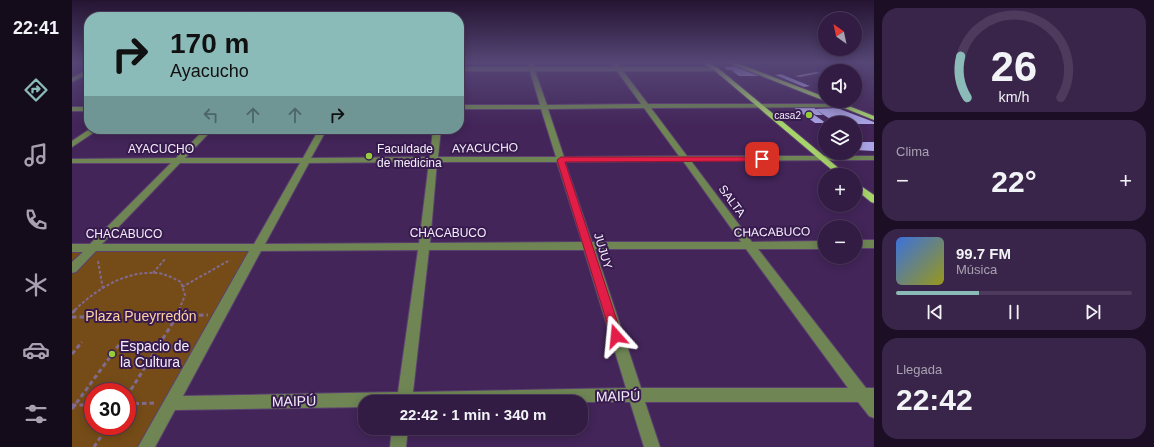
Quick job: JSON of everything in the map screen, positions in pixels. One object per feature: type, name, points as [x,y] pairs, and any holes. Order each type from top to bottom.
[{"type":"main road","points":[[734,84],[818,154]]},
{"type":"main road","points":[[786,84],[818,96]]},
{"type":"main road","points":[[847,108],[874,118]]},
{"type":"main road","points":[[825,160],[835,168]]},
{"type":"main road","points":[[862,191],[874,200]]},
{"type":"street","name":"JUJUY","points":[[537,84],[652,447]]},
{"type":"street","name":"SALTA","points":[[630,84],[749,246],[868,395],[874,411]]},
{"type":"street","points":[[464,107],[818,105]]},
{"type":"street","points":[[72,109],[84,109]]},
{"type":"street","points":[[72,145],[88,134]]},
{"type":"street","points":[[72,269],[204,134]]},
{"type":"street","points":[[146,447],[320,134]]},
{"type":"street","points":[[405,395],[437,134]]},
{"type":"street","name":"AYACUCHO","points":[[862,158],[874,158]]},
{"type":"street","name":"AYACUCHO","points":[[72,161],[818,159]]},
{"type":"street","points":[[862,244],[874,244]]},
{"type":"street","name":"CHACABUCO","points":[[72,248],[258,246],[818,245]]},
{"type":"street","name":"MAIPÚ","points":[[588,397],[868,395]]},
{"type":"street","name":"MAIPÚ","points":[[170,403],[358,401]]},
{"type":"street","points":[[398,447],[399,435]]},
{"type":"path","points":[[153,273],[165,259]]},
{"type":"path","points":[[182,287],[230,260]]},
{"type":"path","points":[[98,261],[103,288]]},
{"type":"path","points":[[72,313],[91,295],[111,284],[134,276],[153,273],[168,276],[181,282],[184,295],[177,316],[135,383]]},
{"type":"path","points":[[139,316],[219,315]]},
{"type":"path","points":[[72,317],[102,317]]},
{"type":"path","points":[[72,354],[82,342]]},
{"type":"path","points":[[72,409],[73,405],[120,342]]},
{"type":"path","points":[[136,404],[170,403]]},
{"type":"path","points":[[73,405],[84,404]]},
{"type":"path","points":[[94,447],[102,435]]},
{"type":"green space","name":"Plaza Pueyrredón","points":[[258,246],[146,447],[72,447],[72,247]]},
{"type":"building","points":[[796,84],[805,84],[810,86],[804,87]]},
{"type":"building","name":"casa2","points":[[793,107],[813,107],[823,115],[816,115],[807,110],[818,118],[818,123],[815,123]]},
{"type":"building","points":[[837,108],[858,116],[826,116],[815,109]]},
{"type":"building","points":[[862,117],[874,122],[874,124],[862,124]]},
{"type":"building","points":[[862,142],[874,142],[874,151],[862,150]]},
{"type":"place","name":"casa2","points":[[809,115]]},
{"type":"place","name":"Faculdade de medicina","points":[[369,156]]},
{"type":"place","name":"Espacio de la Cultura","points":[[112,354]]},
{"type":"route","points":[[616,336],[561,160],[762,159]]}]
